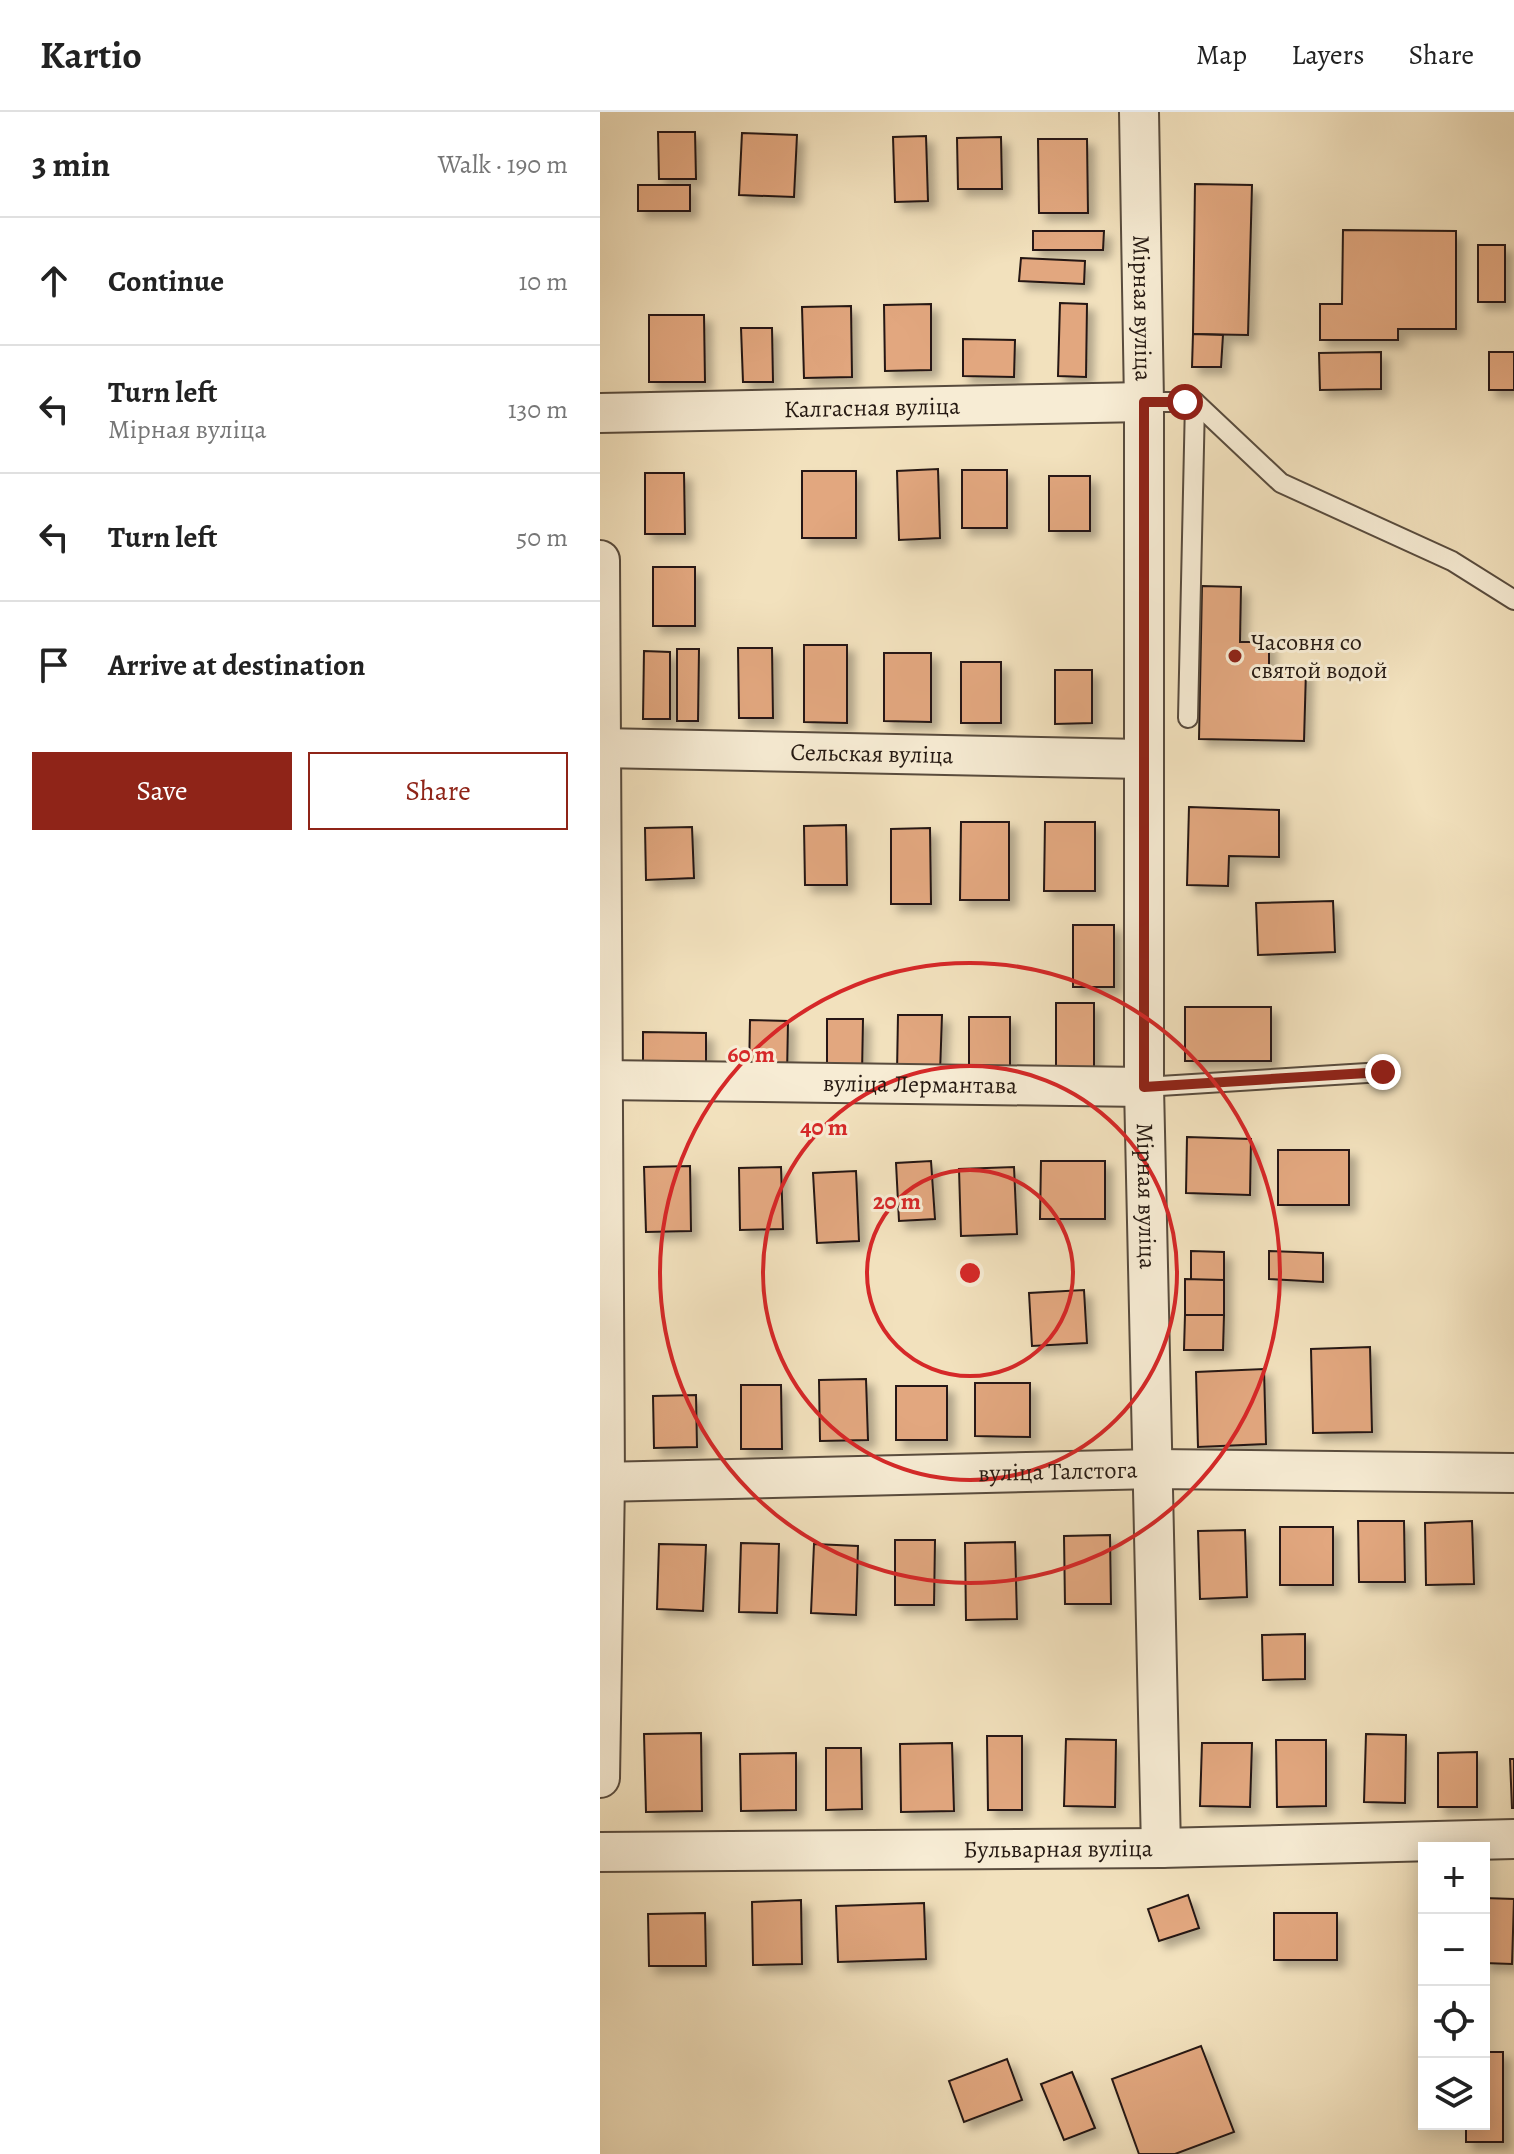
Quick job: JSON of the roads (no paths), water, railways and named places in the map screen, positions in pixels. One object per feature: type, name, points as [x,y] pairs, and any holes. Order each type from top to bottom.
[{"type":"street","name":"Мірная вуліца","points":[[1139,112],[1144,402],[1144,1087],[1155,1469],[1161,1848]]},
{"type":"street","name":"Калгасная вуліца","points":[[600,413],[1144,402]]},
{"type":"street","points":[[600,560],[600,1778]]},
{"type":"street","name":"Сельская вуліца","points":[[600,748],[1142,759]]},
{"type":"street","name":"вуліца Лермантава","points":[[602,1080],[1144,1087]]},
{"type":"street","name":"вуліца Талстога","points":[[602,1482],[1155,1469],[1514,1473]]},
{"type":"street","name":"Бульварная вуліца","points":[[600,1852],[1161,1848],[1514,1839]]},
{"type":"lane","points":[[1144,402],[1195,402],[1281,483],[1452,561],[1514,600]]},
{"type":"lane","points":[[1188,718],[1195,402]]},
{"type":"lane","points":[[1144,1087],[1383,1072]]},
{"type":"place","name":"Часовня со святой водой","points":[[1235,656]]}]
